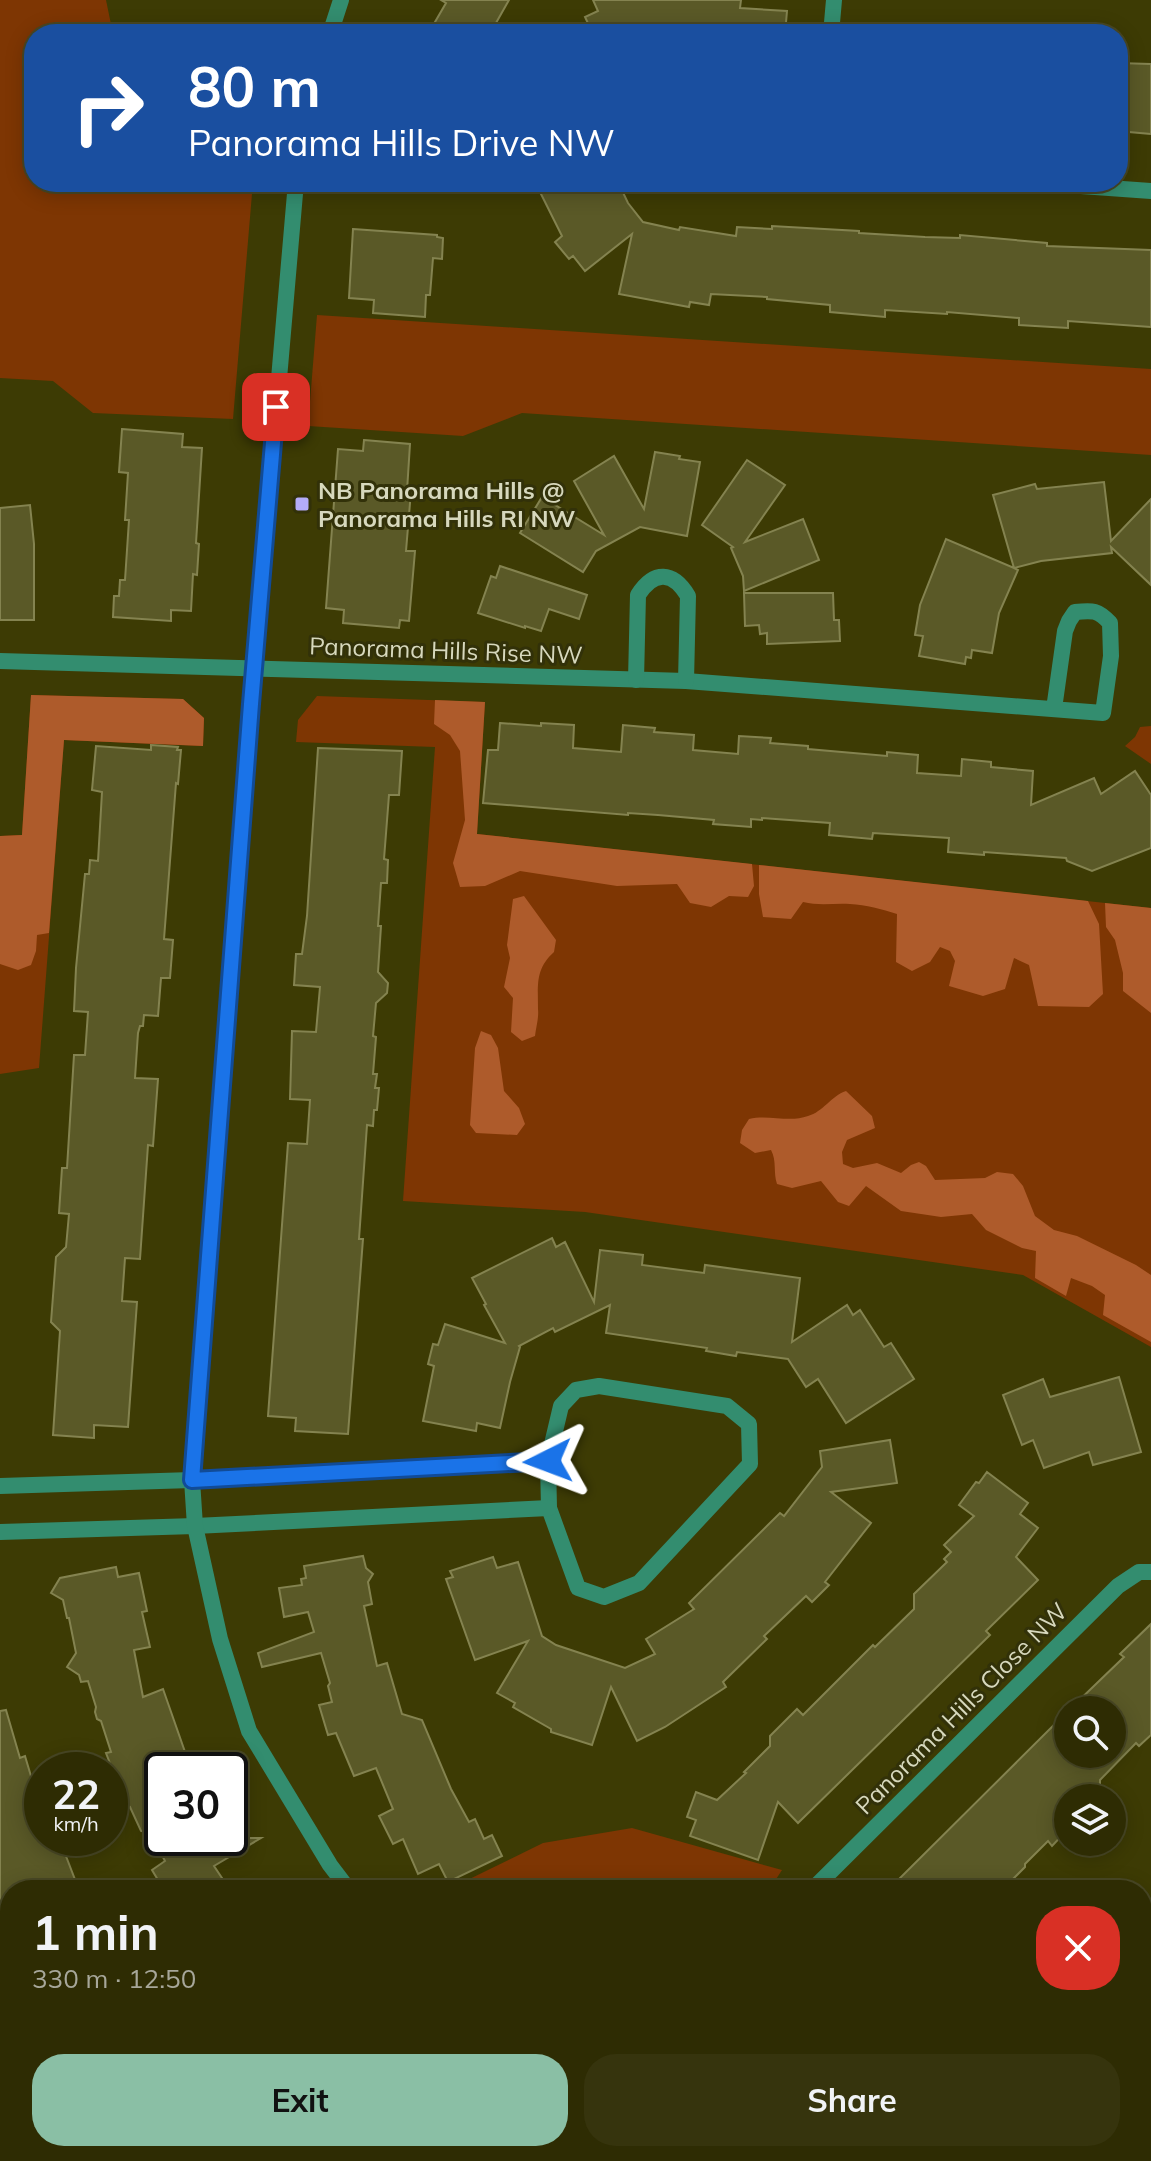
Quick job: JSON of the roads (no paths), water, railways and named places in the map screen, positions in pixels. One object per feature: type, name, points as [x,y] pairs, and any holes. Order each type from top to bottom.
[{"type":"street","points":[[333,24],[341,0]]},
{"type":"street","points":[[832,24],[834,0]]},
{"type":"street","points":[[1128,189],[1151,191]]},
{"type":"street","points":[[295,192],[254,668],[192,1480],[195,1526],[220,1639],[249,1731],[341,1880]]},
{"type":"street","points":[[636,680],[638,595],[645,584],[656,577],[669,577],[681,584],[688,596],[686,681]]},
{"type":"street","name":"Panorama Hills Rise NW","points":[[0,661],[686,681],[1103,713],[1111,656],[1110,623],[1102,614],[1092,610],[1075,612],[1069,621],[1054,709]]},
{"type":"street","points":[[599,1386],[727,1406],[749,1424],[750,1464],[639,1583],[604,1597],[578,1588],[549,1508],[548,1461],[561,1406],[576,1390],[599,1386]]},
{"type":"street","points":[[0,1486],[192,1480],[548,1461]]},
{"type":"street","points":[[0,1532],[195,1526],[549,1508]]},
{"type":"street","name":"Panorama Hills Close NW","points":[[822,1880],[1118,1586],[1139,1572],[1151,1572]]},
{"type":"place","name":"NB Panorama Hills @ Panorama Hills RI NW","points":[[302,504]]}]
